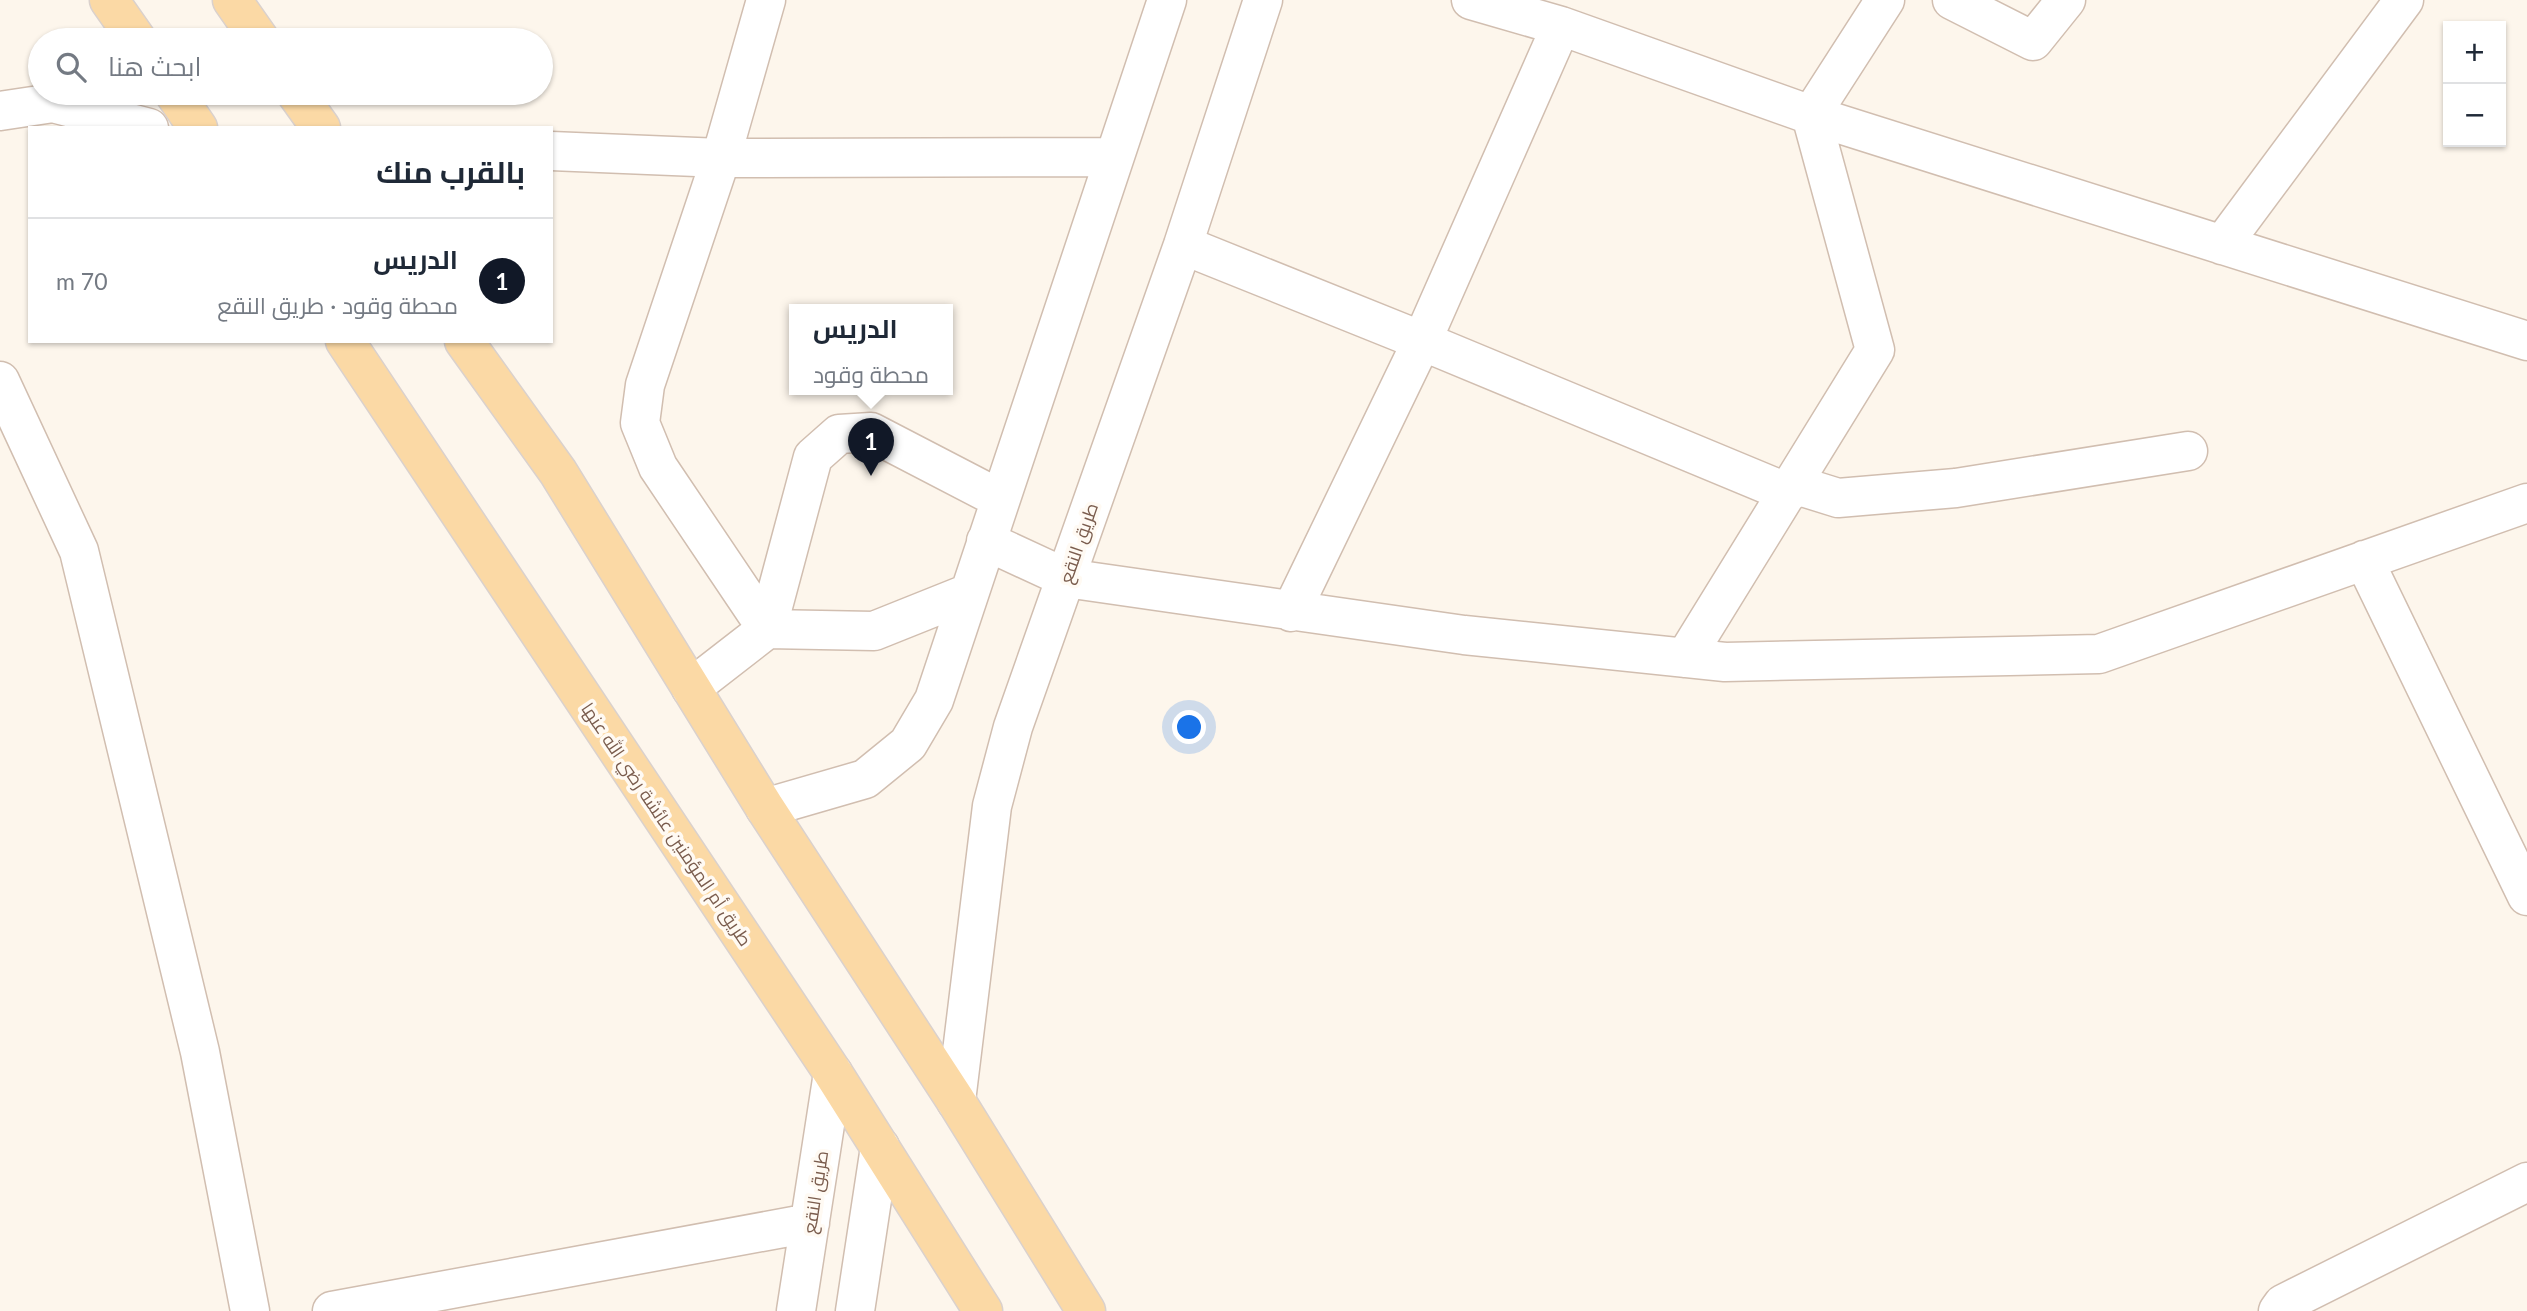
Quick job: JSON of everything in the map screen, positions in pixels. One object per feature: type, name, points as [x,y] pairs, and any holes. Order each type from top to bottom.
[{"type":"main road","points":[[109,0],[129,28]]},
{"type":"main road","points":[[232,0],[252,28]]},
{"type":"main road","points":[[182,105],[197,126]]},
{"type":"main road","points":[[305,105],[320,126]]},
{"type":"main road","name":"طريق أم المؤمنين عائشة رضي الله عنها","points":[[346,343],[834,1073],[983,1311]]},
{"type":"main road","points":[[465,343],[558,472],[765,808],[956,1101],[1086,1311]]},
{"type":"street","points":[[766,0],[721,158],[645,385],[640,424],[659,467],[767,629]]},
{"type":"street","points":[[765,808],[864,779],[908,744],[934,700],[1167,0]]},
{"type":"street","name":"طريق النقع","points":[[956,1101],[992,806],[1013,727],[1183,246],[1263,0]]},
{"type":"street","points":[[1471,0],[1561,26],[1811,115],[2527,341]]},
{"type":"street","points":[[1685,658],[1875,350],[1811,115],[1885,0]]},
{"type":"street","points":[[1952,0],[2033,41],[2066,0]]},
{"type":"street","points":[[2222,245],[2404,0]]},
{"type":"street","points":[[1291,612],[1422,341],[1561,26]]},
{"type":"street","points":[[0,111],[40,105]]},
{"type":"street","points":[[61,105],[141,126]]},
{"type":"street","points":[[553,151],[721,158],[1114,157]]},
{"type":"street","points":[[1183,246],[1790,488],[1838,498],[1956,488],[2188,451]]},
{"type":"street","points":[[0,381],[79,551],[200,1052],[250,1311]]},
{"type":"street","points":[[691,688],[767,629],[813,457],[839,434],[871,432],[1000,499]]},
{"type":"street","points":[[986,541],[1066,578],[1464,635],[1685,658],[1725,662],[2099,654],[2527,503]]},
{"type":"street","points":[[2364,560],[2527,897]]},
{"type":"street","points":[[767,629],[874,631],[969,593]]},
{"type":"street","name":"طريق النقع","points":[[796,1311],[834,1073]]},
{"type":"street","points":[[855,1311],[880,1147]]},
{"type":"street","points":[[2278,1311],[2283,1304],[2527,1182]]},
{"type":"street","points":[[332,1311],[810,1223]]},
{"type":"place","name":"الدريس","points":[[871,476]]}]
